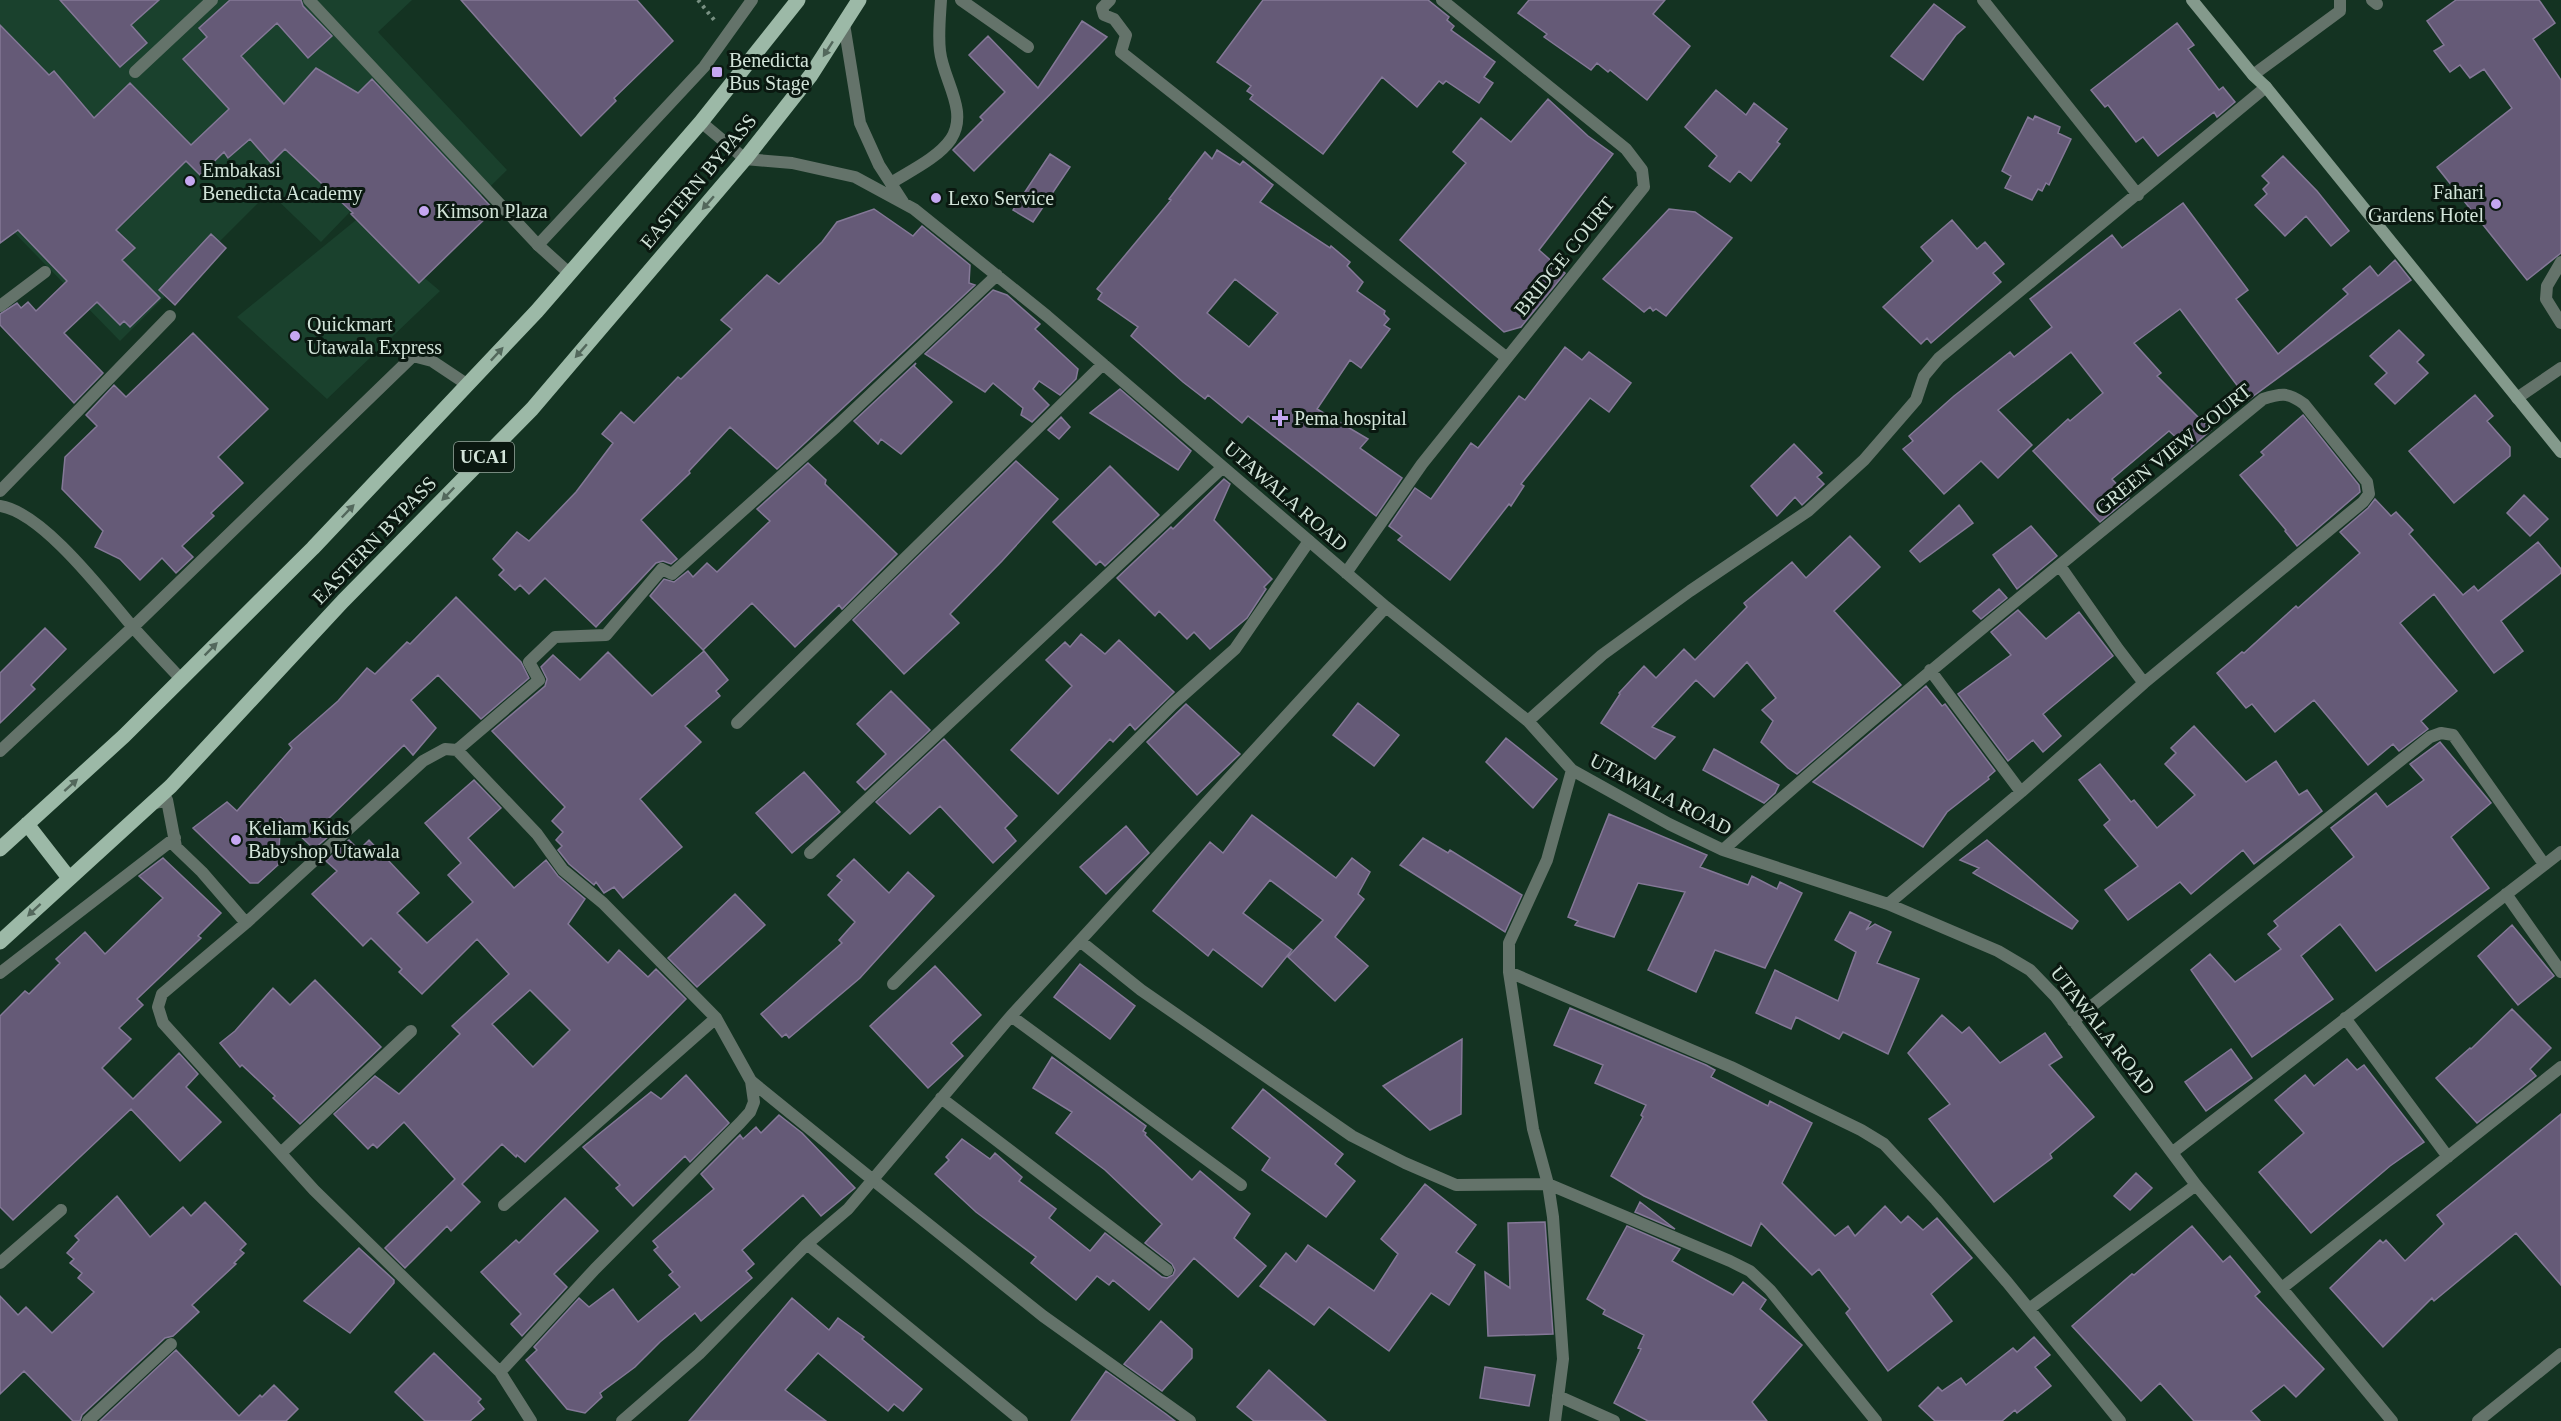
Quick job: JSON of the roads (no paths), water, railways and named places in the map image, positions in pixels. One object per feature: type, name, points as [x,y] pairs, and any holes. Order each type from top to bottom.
[{"type":"main road","name":"EASTERN BYPASS","points":[[0,849],[124,736],[313,548],[468,385],[537,311],[701,122],[798,0]]},
{"type":"main road","name":"EASTERN BYPASS","points":[[0,942],[152,804],[343,601],[531,409],[745,159],[811,75],[859,0]]},
{"type":"main road","points":[[27,824],[69,878]]},
{"type":"street","points":[[135,72],[212,0]]},
{"type":"street","points":[[309,0],[538,245],[569,273]]},
{"type":"street","points":[[538,245],[704,67],[752,0]]},
{"type":"street","points":[[891,183],[936,153],[950,140],[958,122],[954,95],[945,76],[939,50],[941,0]]},
{"type":"street","points":[[962,0],[1029,46]]},
{"type":"street","points":[[1110,0],[1102,8],[1104,15],[1114,19],[1126,35],[1121,52],[1508,358]]},
{"type":"street","name":"BRIDGE COURT","points":[[1346,573],[1422,464],[1644,187],[1642,170],[1626,149],[1442,0]]},
{"type":"street","points":[[1983,0],[2138,195]]},
{"type":"street","points":[[2192,0],[2253,75],[2266,87],[2561,452]]},
{"type":"street","points":[[2253,75],[2340,11],[2340,0]]},
{"type":"street","points":[[844,24],[860,123],[879,165],[903,203]]},
{"type":"street","points":[[1528,721],[1602,655],[1690,591],[1808,511],[1864,460],[1916,400],[1924,376],[1939,358],[2266,87]]},
{"type":"street","points":[[701,122],[745,159]]},
{"type":"street","name":"UTAWALA ROAD","points":[[745,159],[792,162],[855,177],[903,203],[997,275],[1386,607],[1528,721],[1572,770],[1669,824],[1723,849],[1888,904],[1998,951],[2030,970],[2055,996],[2196,1185],[2392,1421]]},
{"type":"street","points":[[2561,262],[2547,286],[2546,299],[2561,323]]},
{"type":"street","points":[[0,306],[45,272]]},
{"type":"street","points":[[457,750],[539,680],[528,662],[555,637],[606,635],[662,569],[672,574],[836,428],[997,275]]},
{"type":"street","points":[[0,491],[170,316]]},
{"type":"street","points":[[0,751],[133,627],[413,356],[432,361],[468,385]]},
{"type":"street","points":[[737,723],[1103,364]]},
{"type":"street","points":[[2517,398],[2561,368]]},
{"type":"street","name":"GREEN VIEW COURT","points":[[1723,849],[1816,766],[1930,670],[2263,399],[2277,395],[2293,395],[2304,404],[2367,482],[2369,494],[2363,502],[2144,683],[2021,792],[1888,904]]},
{"type":"street","points":[[810,854],[1223,467]]},
{"type":"street","points":[[0,506],[11,508],[36,524],[76,562],[181,679]]},
{"type":"street","points":[[893,984],[1172,705],[1235,649],[1309,541]]},
{"type":"street","points":[[2060,566],[2118,650],[2144,683]]},
{"type":"street","points":[[622,1421],[699,1354],[807,1244],[848,1209],[1011,1016],[1386,607]]},
{"type":"street","points":[[1930,670],[2021,792]]},
{"type":"street","points":[[2073,1020],[2430,737],[2441,733],[2453,735],[2544,864]]},
{"type":"street","points":[[500,1372],[595,1269],[745,1118],[754,1102],[751,1081],[716,1018],[603,903],[563,870],[537,834],[457,750],[445,749],[423,761],[246,923],[162,994],[158,1007],[163,1023],[322,1199],[500,1372],[531,1421]]},
{"type":"street","points":[[1555,1421],[1563,1359],[1548,1184],[1533,1129],[1509,972],[1509,943],[1547,860],[1572,770]]},
{"type":"street","points":[[152,804],[167,800],[176,847],[202,872],[246,923]]},
{"type":"street","points":[[0,973],[175,838]]},
{"type":"street","points":[[2173,1152],[2561,852]]},
{"type":"street","points":[[2506,894],[2561,972]]},
{"type":"street","points":[[1080,941],[1141,990],[1344,1130],[1405,1163],[1456,1185],[1548,1184],[1661,1230],[1750,1271],[1770,1290],[1876,1421]]},
{"type":"street","points":[[1509,972],[1731,1067],[1884,1144],[1936,1200],[2029,1309],[2120,1421]]},
{"type":"street","points":[[1011,1016],[1241,1185]]},
{"type":"street","points":[[504,1205],[716,1018]]},
{"type":"street","points":[[2345,1018],[2448,1157]]},
{"type":"street","points":[[280,1153],[411,1031]]},
{"type":"street","points":[[2282,1288],[2561,1067]]},
{"type":"street","points":[[751,1081],[1043,1316],[1190,1421]]},
{"type":"street","points":[[941,1098],[1167,1270]]},
{"type":"street","points":[[2029,1309],[2196,1185]]},
{"type":"street","points":[[0,1263],[61,1210]]},
{"type":"street","points":[[807,1244],[1022,1421]]},
{"type":"street","points":[[88,1421],[171,1344]]},
{"type":"street","points":[[2478,1421],[2561,1354]]},
{"type":"street","points":[[1558,1396],[1614,1421]]},
{"type":"place","name":"Benedicta Bus Stage","points":[[717,72]]},
{"type":"place","name":"Embakasi Benedicta Academy","points":[[190,181]]},
{"type":"place","name":"Lexo Service","points":[[936,198]]},
{"type":"place","name":"Fahari Gardens Hotel","points":[[2496,204]]},
{"type":"place","name":"Kimson Plaza","points":[[424,211]]},
{"type":"place","name":"Quickmart Utawala Express","points":[[295,336]]},
{"type":"place","name":"Pema hospital","points":[[1280,418]]},
{"type":"place","name":"Keliam Kids Babyshop Utawala","points":[[236,840]]}]
